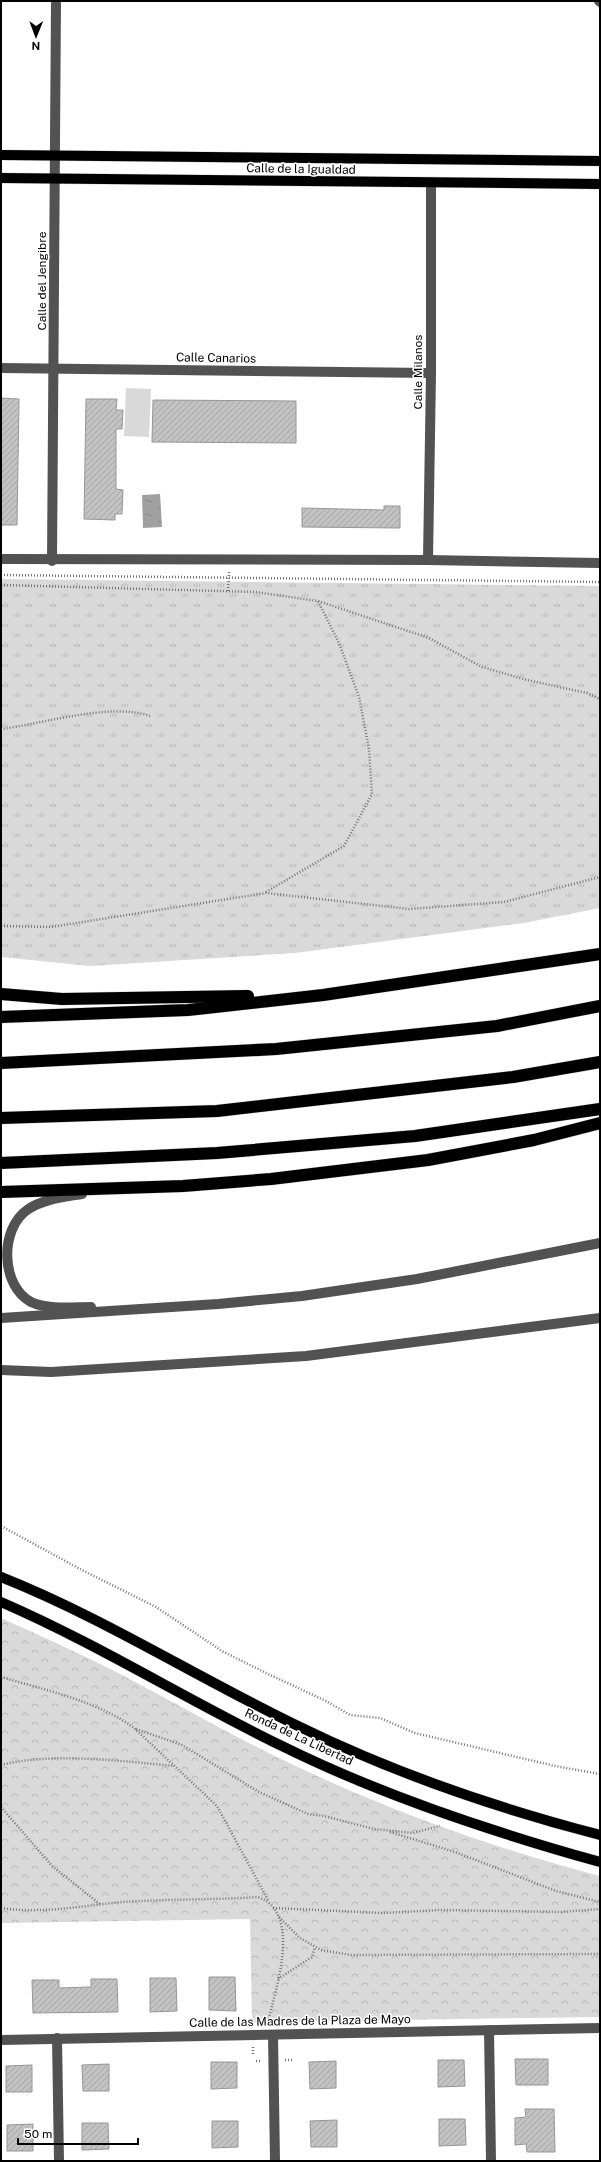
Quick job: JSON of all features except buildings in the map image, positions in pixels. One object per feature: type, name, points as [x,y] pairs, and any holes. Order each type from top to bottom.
[{"type":"highway","points":[[1,1017],[188,1010],[323,995],[600,954]]},
{"type":"highway","points":[[1,994],[62,998],[323,995]]},
{"type":"highway","points":[[1,1063],[276,1049],[497,1026],[600,1006]]},
{"type":"highway","points":[[1,1118],[217,1111],[513,1078],[600,1062]]},
{"type":"highway","points":[[1,1163],[217,1153],[415,1136],[600,1109]]},
{"type":"highway","points":[[1,1192],[115,1189],[271,1179],[428,1160],[534,1140],[600,1123]]},
{"type":"main road","name":"Calle de la Igualdad","points":[[1,155],[600,161]]},
{"type":"main road","name":"Calle de la Igualdad","points":[[1,178],[431,184],[600,184]]},
{"type":"main road","name":"Ronda de La Libertad","points":[[1,1577],[82,1614],[297,1726],[373,1761],[445,1788],[558,1824],[600,1835]]},
{"type":"main road","name":"Ronda de La Libertad","points":[[1,1602],[47,1622],[282,1746],[362,1782],[439,1811],[548,1847],[600,1862]]},
{"type":"street","name":"Calle del Jengibre","points":[[52,560],[55,369],[56,1]]},
{"type":"street","name":"Calle Milanos","points":[[428,560],[431,373],[431,184]]},
{"type":"street","name":"Calle Canarios","points":[[1,368],[431,373]]},
{"type":"street","points":[[1,560],[428,560],[600,563]]},
{"type":"street","points":[[115,1189],[57,1198],[26,1210],[14,1223],[7,1240],[6,1259],[11,1279],[30,1302],[44,1306],[141,1308]]},
{"type":"street","points":[[1,1318],[218,1304],[309,1295],[417,1279],[600,1243]]},
{"type":"street","points":[[1,1370],[52,1372],[306,1356],[600,1318]]},
{"type":"street","name":"Calle de las Madres de la Plaza de Mayo","points":[[1,2040],[600,2028]]},
{"type":"street","points":[[489,2030],[491,2161]]},
{"type":"street","points":[[273,2035],[275,2161]]},
{"type":"street","points":[[57,2038],[59,2161]]},
{"type":"path","points":[[228,591],[229,572]]},
{"type":"path","points":[[1,575],[600,582]]},
{"type":"path","points":[[1,585],[255,592],[318,601],[429,638],[482,667],[527,680],[587,693],[600,700]]},
{"type":"path","points":[[266,893],[344,846],[372,794],[369,749],[359,697],[339,643],[318,601]]},
{"type":"path","points":[[1,730],[106,713],[126,712],[150,716]]},
{"type":"path","points":[[1,926],[52,927],[266,893],[409,909],[504,902],[600,877]]},
{"type":"path","points":[[1,1526],[80,1570],[156,1607],[222,1650],[266,1673],[326,1701],[350,1715],[380,1718],[415,1733],[548,1764],[600,1774]]},
{"type":"path","points":[[1,1677],[120,1717],[134,1728],[170,1760],[174,1766],[217,1806],[278,1916],[300,1938],[321,1950],[351,1955],[600,1954]]},
{"type":"path","points":[[134,1728],[182,1745],[259,1792],[308,1814],[324,1816],[374,1830],[414,1833],[445,1825]]},
{"type":"path","points":[[1,1765],[19,1760],[66,1759],[174,1766]]},
{"type":"path","points":[[1,1807],[53,1867],[100,1905]]},
{"type":"path","points":[[384,1830],[455,1852],[556,1891],[600,1902]]},
{"type":"path","points":[[1,1908],[22,1911],[146,1901],[258,1897],[268,1900]]},
{"type":"path","points":[[273,1908],[383,1913],[440,1910],[561,1912],[600,1909]]},
{"type":"path","points":[[268,2024],[284,1952],[282,1930],[278,1916]]},
{"type":"path","points":[[278,1980],[312,1957],[316,1947]]},
{"type":"green space","points":[[126,388],[151,389],[149,437],[124,436]]},
{"type":"green space","points":[[1,579],[600,586],[600,908],[524,923],[295,953],[90,966],[1,957]]},
{"type":"green space","points":[[1,1618],[61,1645],[139,1684],[257,1747],[355,1793],[476,1839],[558,1865],[600,1876],[600,2017],[252,2022],[250,1919],[1,1923]]},
{"type":"water","points":[[160,494],[162,527],[143,528],[142,495]]}]
